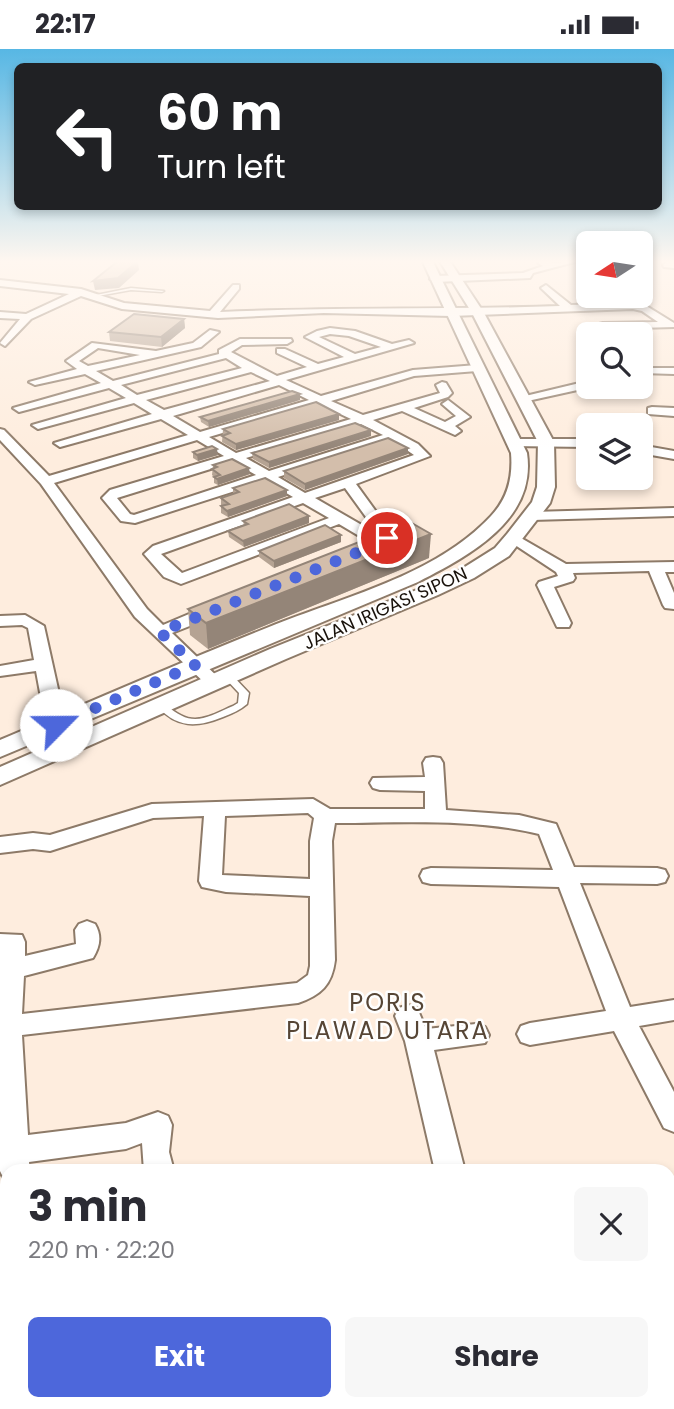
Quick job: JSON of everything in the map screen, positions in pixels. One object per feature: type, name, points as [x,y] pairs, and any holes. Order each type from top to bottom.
[{"type":"street","points":[[7,343],[22,323]]},
{"type":"street","name":"JALAN IRIGASI SIPON","points":[[0,777],[162,706],[209,674],[444,560],[478,539],[501,517],[516,499],[522,466],[516,443],[457,323]]},
{"type":"street","name":"JALAN IRIGASI SIPON","points":[[0,749],[56,725],[382,613],[467,574],[502,552],[537,507],[546,487],[545,442],[481,323]]},
{"type":"street","points":[[653,325],[671,325]]},
{"type":"street","points":[[355,358],[310,337],[349,331],[391,348]]},
{"type":"street","points":[[35,382],[200,344],[214,332]]},
{"type":"street","points":[[226,355],[223,352],[240,342],[284,346],[317,368]]},
{"type":"street","points":[[60,443],[273,384],[317,368],[408,343]]},
{"type":"street","points":[[155,354],[96,345],[71,361],[381,543]]},
{"type":"street","points":[[19,408],[226,355],[361,420],[424,455],[158,549],[152,554],[170,575],[181,579],[340,519]]},
{"type":"street","points":[[38,425],[253,368]]},
{"type":"street","points":[[46,481],[423,371],[477,368]]},
{"type":"street","points":[[653,371],[674,371]]},
{"type":"street","points":[[392,436],[135,519],[127,519],[109,501],[110,496],[115,493],[446,395],[442,385]]},
{"type":"street","points":[[523,398],[576,387]]},
{"type":"street","points":[[405,408],[450,429],[464,417],[449,404]]},
{"type":"street","points":[[652,411],[674,412]]},
{"type":"street","points":[[0,433],[46,481],[141,613],[209,674]]},
{"type":"street","points":[[516,443],[576,443]]},
{"type":"street","points":[[653,451],[674,455]]},
{"type":"street","points":[[348,483],[387,539],[355,553]]},
{"type":"street","points":[[516,499],[537,507],[674,512]]},
{"type":"street","points":[[514,538],[564,569],[674,567]]},
{"type":"street","points":[[655,567],[671,605]]},
{"type":"street","points":[[563,623],[545,585],[567,578],[564,569]]},
{"type":"street","points":[[160,632],[229,604]]},
{"type":"street","points":[[0,621],[24,620],[34,624],[56,725]]},
{"type":"street","points":[[0,671],[44,664]]},
{"type":"street","points":[[433,763],[436,784],[435,816]]},
{"type":"street","points":[[380,783],[436,784]]},
{"type":"street","points":[[0,845],[33,841],[50,843],[152,811],[215,808],[313,806],[325,816],[435,816],[519,822],[548,829],[622,1020],[674,1119]]},
{"type":"street","points":[[215,808],[211,881],[323,888]]},
{"type":"street","points":[[9,1026],[308,991],[317,983],[321,974],[321,841],[325,816]]},
{"type":"street","points":[[431,876],[657,876]]},
{"type":"street","points":[[12,969],[84,951],[88,945],[87,930]]},
{"type":"street","points":[[0,943],[13,942],[9,1026],[15,1160],[126,1136],[159,1125],[155,1152],[158,1164]]},
{"type":"street","points":[[530,1034],[674,1010]]},
{"type":"street","points":[[408,1016],[418,1041],[448,1164]]},
{"type":"street","points":[[418,1041],[476,1035]]},
{"type":"lane","points":[[162,706],[174,719],[194,723],[242,704],[244,692],[209,674]]},
{"type":"building","points":[[121,323],[178,323],[161,337],[109,332]]},
{"type":"building","points":[[292,391],[300,394],[208,421],[200,417]]},
{"type":"building","points":[[316,402],[339,414],[236,444],[222,436],[230,433],[223,429]]},
{"type":"building","points":[[355,423],[371,430],[269,462],[252,453]]},
{"type":"building","points":[[388,438],[408,448],[305,484],[284,471]]},
{"type":"building","points":[[212,446],[217,449],[197,455],[193,452]]},
{"type":"building","points":[[232,459],[249,468],[217,479],[214,477],[220,475],[212,469],[217,467],[213,465]]},
{"type":"building","points":[[265,478],[287,490],[227,511],[221,506],[229,504],[221,498],[239,492],[233,488]]},
{"type":"building","points":[[289,504],[309,516],[243,541],[228,531],[248,524],[243,521]]},
{"type":"building","points":[[410,522],[431,534],[206,623],[188,609]]},
{"type":"building","points":[[325,525],[341,535],[274,561],[259,551]]},
{"type":"district","name":"PORIS PLAWAD UTARA","points":[[388,1016]]},
{"type":"route","points":[[56,725],[195,665],[160,632],[381,543],[387,538]]}]
